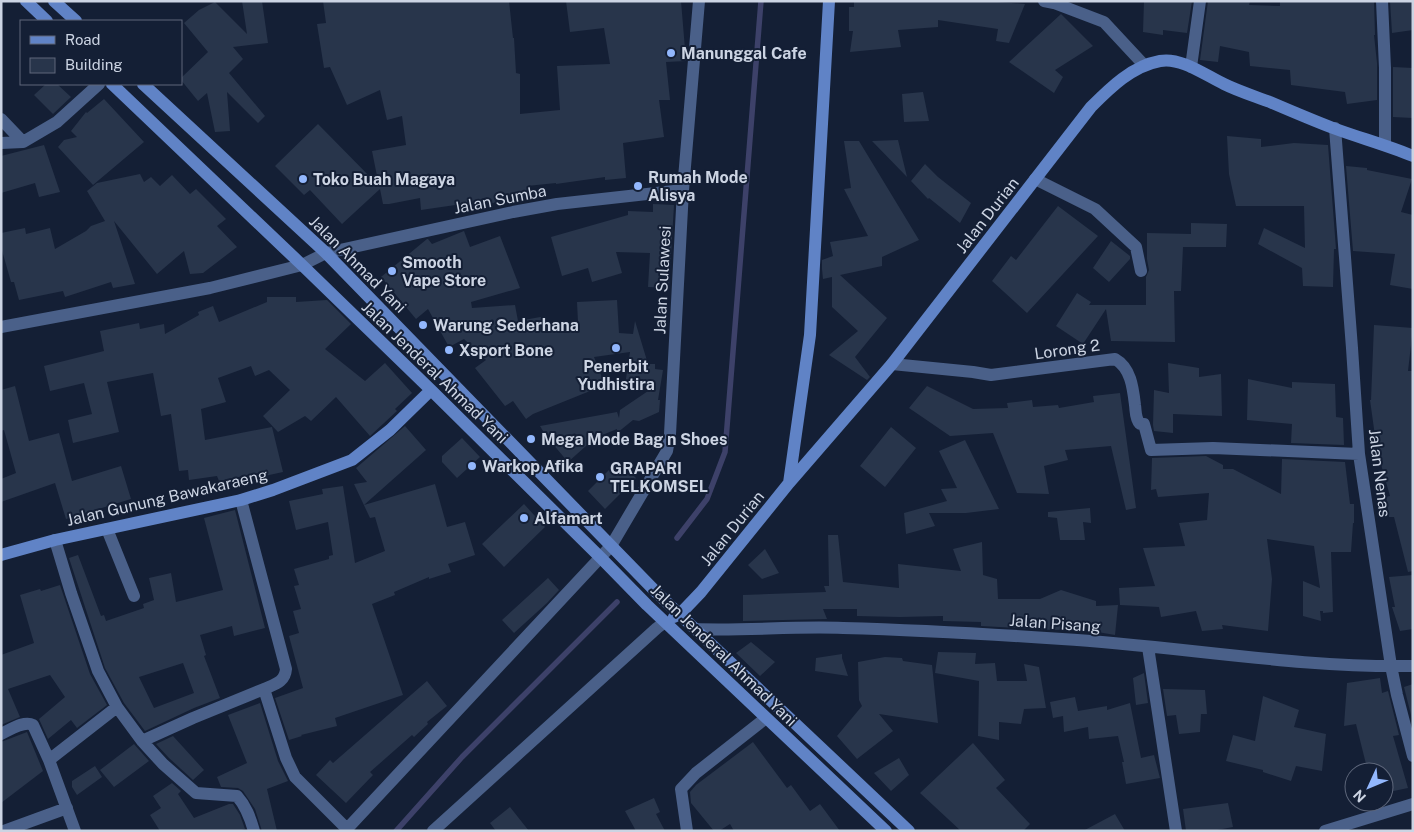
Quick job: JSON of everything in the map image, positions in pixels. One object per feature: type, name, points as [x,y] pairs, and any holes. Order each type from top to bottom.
[{"type":"main road","points":[[26,1],[46,20]]},
{"type":"main road","points":[[54,1],[75,20]]},
{"type":"main road","points":[[789,483],[810,335],[829,1]]},
{"type":"main road","name":"Jalan Durian","points":[[665,622],[680,614],[707,585],[789,483],[892,364],[1091,107],[1109,89],[1144,65],[1171,61],[1191,67],[1224,84],[1335,128],[1385,144],[1413,156]]},
{"type":"main road","name":"Jalan Jenderal Ahmad Yani","points":[[113,85],[431,390],[647,605],[886,831]]},
{"type":"main road","name":"Jalan Ahmad Yani","points":[[144,85],[326,253],[657,593],[909,831]]},
{"type":"main road","name":"Jalan Gunung Bawakaraeng","points":[[1,554],[56,540],[240,500],[273,490],[352,460],[390,430],[431,390]]},
{"type":"street","name":"Jalan Sulawesi","points":[[346,830],[601,558],[611,546],[667,451],[671,424],[683,190],[699,1]]},
{"type":"street","points":[[1044,1],[1104,22],[1144,65]]},
{"type":"street","points":[[1191,67],[1200,1]]},
{"type":"street","points":[[1382,1],[1385,68],[1385,144]]},
{"type":"street","points":[[1,143],[23,142],[58,122],[98,85]]},
{"type":"street","points":[[1,119],[23,142]]},
{"type":"street","name":"Jalan Nenas","points":[[1335,128],[1359,454],[1397,695],[1413,756]]},
{"type":"street","points":[[1035,179],[1094,209],[1136,247],[1141,270]]},
{"type":"street","name":"Jalan Sumba","points":[[1,327],[210,288],[302,265],[326,253],[513,212],[557,204],[683,190]]},
{"type":"street","name":"Lorong 2","points":[[892,364],[991,375],[1115,359],[1126,367],[1133,388],[1136,418],[1140,424],[1144,424],[1151,450],[1213,448],[1359,454]]},
{"type":"street","points":[[142,741],[264,689],[283,679],[286,675],[286,669],[240,500]]},
{"type":"street","points":[[107,529],[134,596]]},
{"type":"street","points":[[56,540],[71,593],[98,672],[117,707],[142,741],[163,764],[196,793],[236,796],[244,804],[254,831]]},
{"type":"street","points":[[433,831],[649,634],[665,622]]},
{"type":"street","name":"Jalan Pisang","points":[[695,628],[722,630],[786,627],[852,628],[1064,639],[1292,661],[1413,666]]},
{"type":"street","points":[[1148,647],[1176,831]]},
{"type":"street","points":[[264,689],[286,758],[295,777],[346,830]]},
{"type":"street","points":[[49,760],[117,707]]},
{"type":"street","points":[[687,831],[681,788],[696,773],[766,718]]},
{"type":"street","points":[[1,734],[25,723],[31,723],[49,760],[75,831]]},
{"type":"street","points":[[1325,831],[1413,804]]},
{"type":"street","points":[[4,831],[67,808]]},
{"type":"building","points":[[242,1],[262,1],[268,43],[233,47],[243,59],[229,73],[265,116],[258,123],[227,92],[230,131],[215,132],[207,93],[198,101],[182,81],[182,77],[208,52],[184,23],[199,10],[215,2],[247,34]]},
{"type":"building","points":[[323,1],[509,1],[516,73],[520,74],[520,114],[560,110],[557,66],[610,64],[604,28],[570,32],[566,1],[681,1],[686,61],[666,62],[670,100],[659,100],[664,137],[623,143],[626,178],[605,180],[605,177],[527,186],[528,198],[464,208],[469,203],[421,210],[420,198],[383,204],[380,189],[342,224],[310,190],[304,195],[275,166],[318,124],[379,186],[372,151],[406,145],[402,116],[387,120],[380,90],[347,105],[330,67],[324,68],[317,24],[326,23]]},
{"type":"building","points":[[854,1],[984,1],[1025,4],[1009,43],[996,41],[998,29],[938,20],[938,27],[898,30],[901,47],[850,52],[853,31],[849,31],[849,7],[854,7]]},
{"type":"building","points":[[1144,1],[1192,1],[1187,33],[1163,30],[1163,35],[1143,32]]},
{"type":"building","points":[[1208,1],[1250,1],[1249,5],[1280,6],[1280,1],[1374,1],[1377,100],[1347,104],[1345,92],[1291,85],[1290,70],[1250,66],[1249,52],[1220,46],[1218,62],[1200,60]]},
{"type":"building","points":[[1390,1],[1413,1],[1413,30],[1392,33]]},
{"type":"building","points":[[1061,14],[1093,46],[1055,70],[1063,77],[1054,93],[1009,62]]},
{"type":"building","points":[[1393,67],[1413,68],[1413,118],[1393,117]]},
{"type":"building","points":[[45,85],[58,85],[71,97],[53,114],[34,95]]},
{"type":"building","points":[[923,92],[929,121],[904,122],[902,94]]},
{"type":"building","points":[[104,99],[144,142],[93,185],[58,147],[64,140],[77,137],[71,131],[86,112]]},
{"type":"building","points":[[1227,136],[1261,139],[1261,147],[1294,143],[1328,145],[1336,249],[1334,249],[1333,287],[1303,286],[1302,268],[1258,244],[1264,228],[1305,248],[1304,206],[1236,206],[1229,174]]},
{"type":"building","points":[[898,140],[907,177],[872,141]]},
{"type":"building","points":[[844,141],[859,141],[919,240],[882,257],[882,266],[840,275],[887,318],[855,357],[870,377],[867,380],[829,355],[858,331],[832,307],[832,277],[823,279],[822,260],[833,256],[830,242],[868,236],[844,189],[851,188]]},
{"type":"building","points":[[44,145],[60,192],[39,197],[35,183],[1,193],[1,156]]},
{"type":"building","points":[[925,164],[938,177],[971,203],[960,223],[928,199],[911,181]]},
{"type":"building","points":[[1346,166],[1367,168],[1367,170],[1412,179],[1401,212],[1413,215],[1413,289],[1390,285],[1395,254],[1353,251]]},
{"type":"building","points":[[140,174],[144,182],[151,177],[160,186],[172,175],[190,194],[196,189],[226,219],[217,226],[237,247],[203,273],[190,274],[184,251],[157,274],[114,221],[135,284],[113,288],[111,282],[65,297],[63,291],[19,300],[14,282],[11,282],[1,247],[1,233],[25,228],[26,234],[50,228],[55,249],[86,231],[91,226],[105,221],[87,191],[97,183]]},
{"type":"building","points":[[653,204],[674,205],[669,288],[648,287],[650,253],[616,252],[622,273],[592,282],[588,268],[562,276],[551,237],[628,215],[628,211],[653,212]]},
{"type":"building","points":[[1058,206],[1098,236],[1027,313],[992,281],[1011,256],[1016,260]]},
{"type":"building","points":[[1191,223],[1227,224],[1226,247],[1183,247],[1181,291],[1174,291],[1175,342],[1111,341],[1106,309],[1083,344],[1056,326],[1077,293],[1091,302],[1089,305],[1146,305],[1146,277],[1149,270],[1147,233],[1191,234]]},
{"type":"building","points":[[464,231],[470,247],[500,236],[520,288],[471,302],[472,308],[515,305],[518,321],[546,316],[546,327],[578,322],[577,302],[617,300],[619,333],[633,334],[635,321],[648,364],[655,364],[655,369],[663,370],[658,400],[660,400],[659,412],[639,421],[633,420],[617,433],[617,429],[595,438],[568,462],[540,426],[617,412],[619,418],[620,410],[651,389],[625,385],[630,352],[594,357],[605,385],[533,414],[526,419],[513,401],[505,406],[475,368],[486,360],[464,339],[449,347],[428,309],[416,319],[381,277],[427,239],[432,244]]},
{"type":"building","points":[[1111,241],[1130,256],[1130,259],[1109,282],[1093,268]]},
{"type":"building","points":[[267,297],[296,297],[296,302],[327,300],[351,324],[325,349],[365,381],[385,363],[412,393],[395,409],[397,411],[370,436],[336,397],[311,421],[305,416],[278,432],[263,416],[290,390],[269,370],[255,376],[251,366],[218,378],[226,402],[201,409],[205,440],[272,427],[283,472],[260,477],[259,473],[219,481],[217,476],[189,480],[188,470],[179,471],[171,414],[161,416],[153,373],[107,382],[119,432],[73,443],[68,420],[92,414],[84,383],[50,391],[44,366],[104,351],[100,331],[139,323],[140,329],[164,324],[165,334],[199,315],[198,312],[213,306],[219,322],[267,302]]},
{"type":"building","points":[[1374,325],[1413,328],[1408,371],[1413,371],[1413,571],[1408,572],[1394,517],[1389,517],[1386,497],[1390,496],[1378,454],[1373,455],[1369,436],[1375,436],[1370,400]]},
{"type":"building","points":[[1168,363],[1199,368],[1199,377],[1221,374],[1222,416],[1173,414],[1173,433],[1154,431],[1154,390],[1169,393]]},
{"type":"building","points":[[1248,379],[1292,388],[1292,382],[1335,384],[1336,417],[1343,418],[1344,445],[1291,443],[1292,424],[1247,420]]},
{"type":"building","points":[[15,386],[29,441],[59,433],[72,481],[121,466],[131,499],[66,519],[55,483],[1,502],[1,479],[16,473],[4,430],[1,431],[1,390]]},
{"type":"building","points":[[927,386],[973,409],[1008,408],[1007,403],[1032,400],[1033,407],[1058,405],[1059,408],[1094,402],[1093,396],[1120,393],[1136,508],[1126,510],[1111,446],[1065,450],[1068,460],[1044,466],[1049,494],[1017,493],[993,433],[950,436],[909,408]]},
{"type":"building","points":[[405,426],[426,450],[364,505],[435,484],[447,527],[465,522],[475,555],[448,564],[451,572],[429,579],[429,577],[394,592],[395,595],[372,604],[403,695],[335,718],[337,726],[289,740],[275,698],[303,688],[289,636],[299,633],[293,611],[301,609],[294,586],[299,585],[294,569],[329,559],[329,556],[333,555],[328,522],[296,530],[289,501],[323,494],[322,489],[343,486],[355,563],[385,551],[375,517],[370,518],[354,484],[367,482],[356,468]]},
{"type":"building","points":[[891,427],[916,448],[885,487],[860,466]]},
{"type":"building","points":[[462,438],[480,457],[457,478],[442,462],[442,456]]},
{"type":"building","points":[[965,440],[999,509],[966,513],[929,513],[935,526],[906,534],[904,513],[947,501],[941,489],[957,488],[939,451]]},
{"type":"building","points":[[1206,456],[1223,465],[1223,469],[1233,469],[1281,494],[1282,459],[1345,462],[1350,504],[1354,504],[1354,523],[1351,552],[1331,552],[1333,612],[1323,613],[1323,611],[1320,611],[1321,621],[1303,616],[1303,581],[1320,588],[1314,546],[1267,539],[1272,579],[1268,631],[1222,625],[1223,629],[1202,631],[1196,611],[1161,617],[1159,607],[1120,605],[1119,588],[1155,586],[1143,548],[1185,546],[1179,523],[1207,520],[1209,493],[1158,497],[1156,489],[1151,490],[1152,458]]},
{"type":"building","points":[[618,461],[636,478],[605,509],[588,491]]},
{"type":"building","points":[[524,504],[545,527],[504,567],[482,544]]},
{"type":"building","points":[[1090,508],[1091,523],[1083,522],[1085,540],[1060,540],[1057,518],[1048,517],[1048,512]]},
{"type":"building","points":[[235,510],[265,628],[234,636],[232,626],[200,635],[206,655],[204,656],[220,698],[145,731],[124,703],[105,668],[69,558],[78,555],[101,616],[104,615],[106,621],[144,608],[143,604],[154,600],[149,578],[171,573],[176,602],[223,590],[204,518]],"holes":[[[183,663],[194,693],[154,708],[139,677]]]},
{"type":"building","points":[[828,535],[838,535],[843,582],[899,588],[898,564],[961,571],[953,549],[982,542],[983,575],[997,579],[998,599],[1040,599],[1061,590],[1096,601],[1096,606],[1118,605],[1115,635],[1080,629],[1054,630],[981,626],[981,622],[943,621],[943,616],[857,616],[857,609],[823,609],[827,619],[743,621],[743,595],[826,592],[824,586],[829,586]]},
{"type":"building","points":[[765,549],[779,573],[762,579],[748,565]]},
{"type":"building","points":[[1413,575],[1413,629],[1400,631],[1392,607],[1395,607],[1389,577]]},
{"type":"building","points":[[548,578],[559,590],[514,633],[502,620]]},
{"type":"building","points":[[60,585],[90,674],[107,705],[77,728],[71,720],[48,739],[39,719],[65,697],[50,675],[8,689],[20,717],[1,725],[1,655],[34,643],[20,595]]},
{"type":"building","points":[[751,642],[775,662],[760,676],[736,653]]},
{"type":"building","points":[[938,652],[976,653],[975,664],[995,663],[997,681],[1027,681],[1024,664],[1039,667],[1046,708],[1024,709],[1021,724],[999,722],[999,740],[978,736],[979,681],[935,673]]},
{"type":"building","points":[[842,654],[848,676],[815,671],[816,658]]},
{"type":"building","points":[[885,657],[902,658],[903,661],[932,665],[938,723],[879,714],[893,731],[857,759],[837,736],[862,706],[859,700],[858,662]]},
{"type":"building","points":[[1144,673],[1148,703],[1136,705],[1133,678]]},
{"type":"building","points":[[1380,678],[1382,693],[1388,691],[1399,735],[1393,736],[1408,788],[1394,791],[1394,762],[1366,762],[1356,724],[1344,726],[1347,683]]},
{"type":"building","points":[[427,681],[447,706],[427,722],[428,724],[414,737],[412,735],[370,772],[373,775],[346,803],[316,775],[330,760],[333,763]]},
{"type":"building","points":[[1413,684],[1413,723],[1404,687]]},
{"type":"building","points":[[1163,689],[1205,690],[1207,714],[1201,714],[1200,732],[1179,734],[1176,715],[1167,716]]},
{"type":"building","points":[[1263,696],[1299,710],[1294,727],[1326,734],[1322,771],[1296,766],[1291,781],[1263,772],[1263,770],[1226,761],[1233,735],[1255,741]]},
{"type":"building","points":[[1075,697],[1078,711],[1107,706],[1107,710],[1130,703],[1141,758],[1154,755],[1160,778],[1126,784],[1122,762],[1124,762],[1118,736],[1089,739],[1088,727],[1064,732],[1063,716],[1053,718],[1050,702]]},
{"type":"building","points":[[260,703],[278,761],[288,781],[267,789],[277,831],[262,831],[255,809],[243,791],[238,788],[221,787],[217,777],[247,763],[228,715]]},
{"type":"building","points":[[27,732],[43,771],[1,803],[1,742]]},
{"type":"building","points":[[173,736],[204,770],[193,780],[156,744]]},
{"type":"building","points":[[753,742],[787,788],[791,785],[810,811],[820,804],[840,831],[734,831],[730,824],[719,831],[714,831],[691,803],[690,792],[696,785]]},
{"type":"building","points":[[973,743],[1005,780],[996,788],[1030,824],[1023,831],[961,831],[920,793]]},
{"type":"building","points":[[134,744],[149,761],[114,787],[100,770]]},
{"type":"building","points":[[899,758],[909,775],[891,791],[874,773]]},
{"type":"building","points":[[95,766],[102,777],[77,795],[72,787],[72,781]]},
{"type":"building","points":[[172,783],[181,791],[178,794],[194,818],[233,804],[240,815],[245,829],[239,831],[160,831],[150,815],[161,808],[153,796]]},
{"type":"building","points":[[654,798],[660,812],[656,814],[665,831],[636,831],[625,811]]},
{"type":"building","points":[[1228,803],[1233,827],[1212,831],[1186,831],[1183,809]]},
{"type":"building","points":[[510,807],[529,831],[496,831],[490,823]]},
{"type":"building","points":[[1115,814],[1125,831],[1083,831]]},
{"type":"waterway","points":[[677,538],[707,499],[725,452],[761,1]]},
{"type":"waterway","points":[[396,831],[462,757],[617,602]]},
{"type":"place","name":"Manunggal Cafe","points":[[671,53]]},
{"type":"place","name":"Toko Buah Magaya","points":[[303,179]]},
{"type":"place","name":"Rumah Mode Alisya","points":[[638,186]]},
{"type":"place","name":"Smooth Vape Store","points":[[392,271]]},
{"type":"place","name":"Warung Sederhana","points":[[423,325]]},
{"type":"place","name":"Penerbit Yudhistira","points":[[616,348]]},
{"type":"place","name":"Xsport Bone","points":[[449,350]]},
{"type":"place","name":"Mega Mode Bag n Shoes","points":[[531,439]]},
{"type":"place","name":"Warkop Afika","points":[[472,466]]},
{"type":"place","name":"GRAPARI TELKOMSEL","points":[[600,477]]},
{"type":"place","name":"Alfamart","points":[[524,518]]}]
